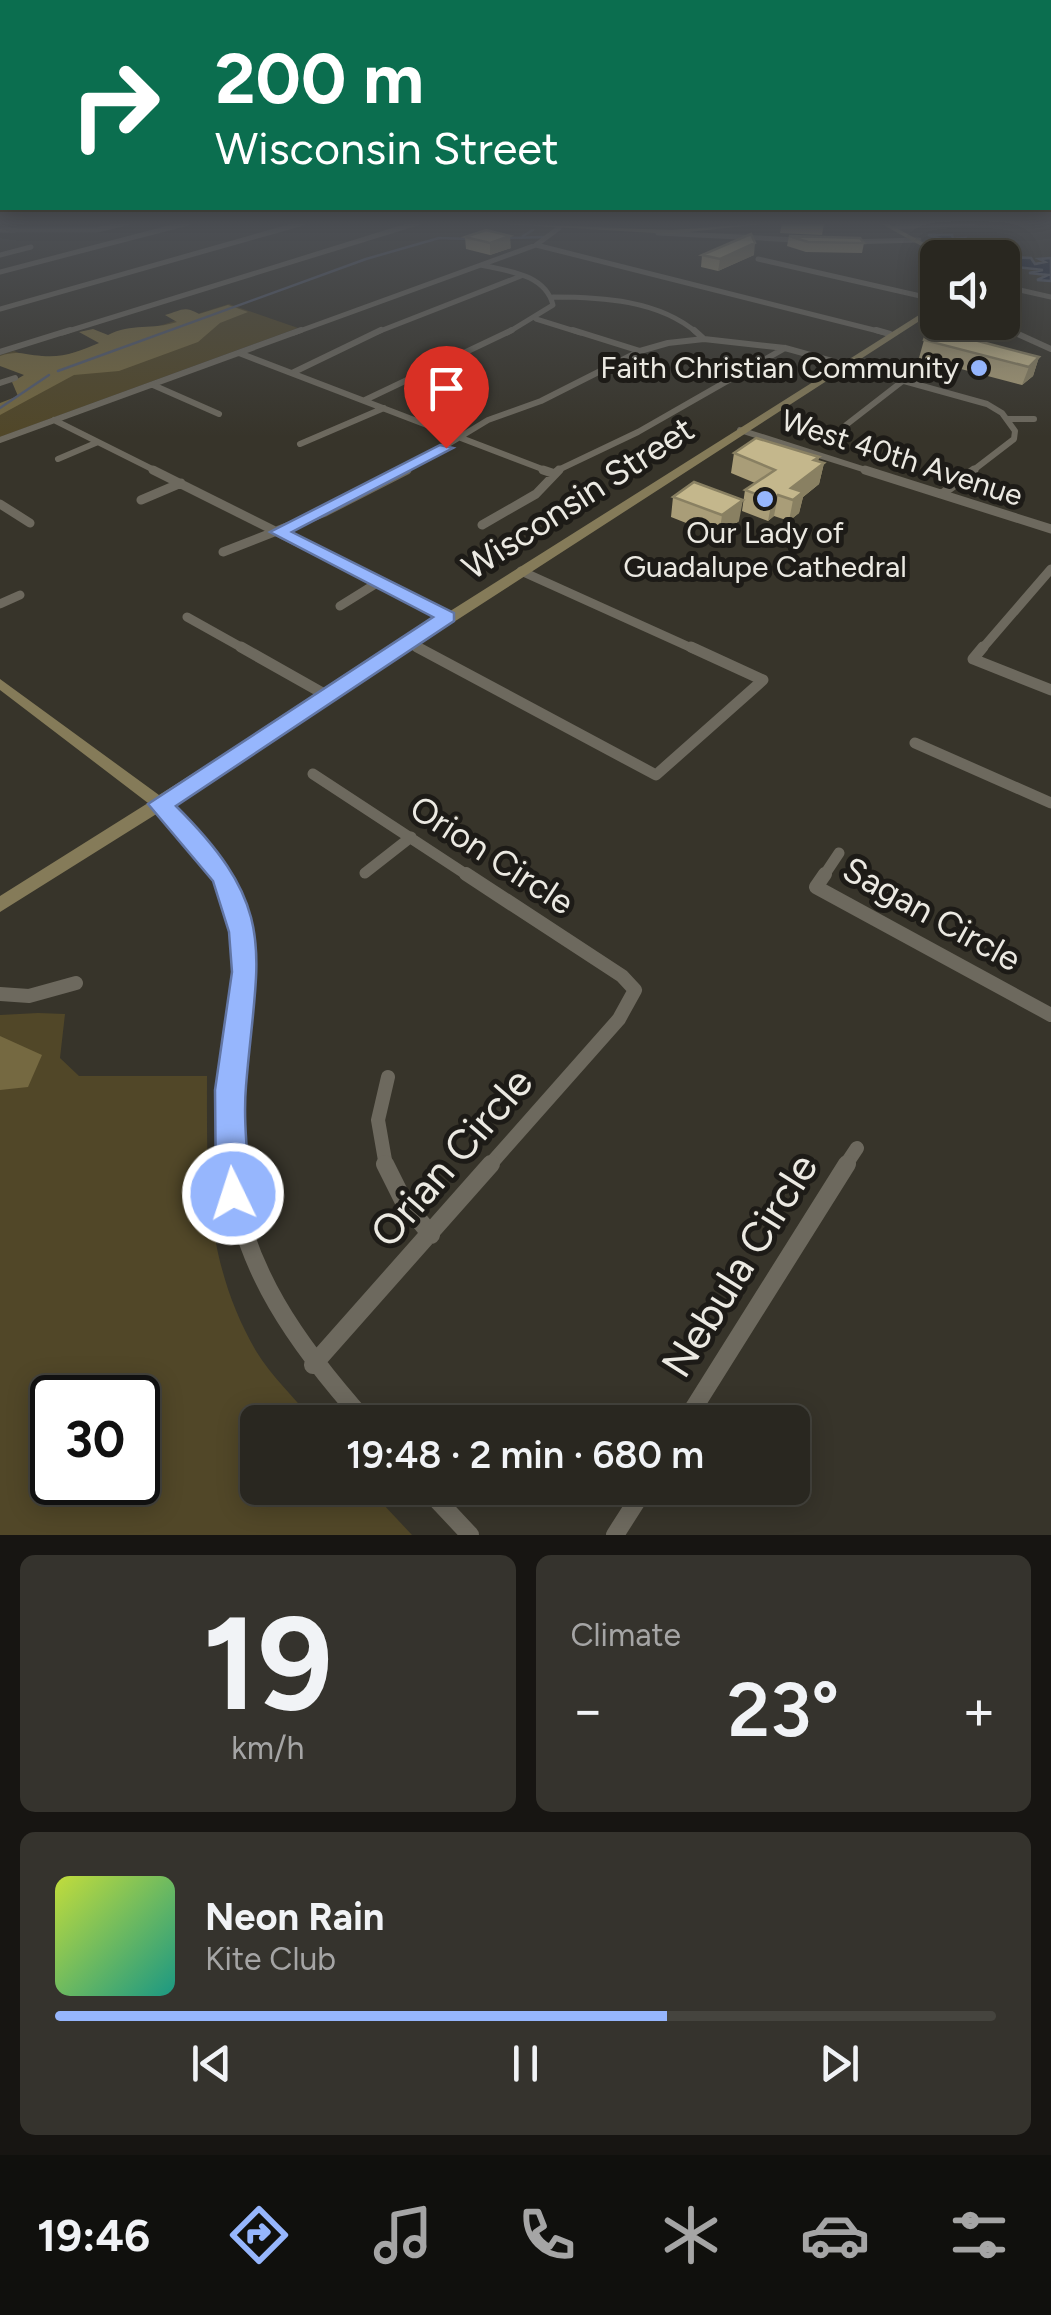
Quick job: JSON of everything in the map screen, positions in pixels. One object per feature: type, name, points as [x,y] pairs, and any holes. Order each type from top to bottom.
[{"type":"street","points":[[0,309],[50,295]]},
{"type":"street","points":[[0,352],[184,295]]},
{"type":"street","points":[[0,440],[399,295]]},
{"type":"street","points":[[292,373],[354,341],[473,295]]},
{"type":"street","points":[[551,295],[638,307],[684,322],[704,338]]},
{"type":"street","points":[[733,295],[890,334]]},
{"type":"street","points":[[365,400],[536,320],[547,313],[553,297]]},
{"type":"street","name":"Wisconsin Street","points":[[0,904],[920,314]]},
{"type":"street","points":[[536,320],[640,351]]},
{"type":"street","points":[[223,552],[279,532],[430,458],[458,437],[640,351],[704,338],[785,348],[987,404],[1007,419],[1016,431],[1014,439],[942,494]]},
{"type":"street","points":[[1020,338],[1051,348]]},
{"type":"street","points":[[482,525],[536,494],[552,472],[638,432],[785,348]]},
{"type":"street","points":[[239,352],[552,472]]},
{"type":"street","points":[[0,382],[16,378]]},
{"type":"street","points":[[846,425],[904,380]]},
{"type":"street","points":[[153,385],[219,414]]},
{"type":"street","points":[[300,444],[384,408]]},
{"type":"street","points":[[1007,419],[1034,419]]},
{"type":"street","points":[[54,420],[447,617]]},
{"type":"street","name":"West 40th Avenue","points":[[740,430],[1051,529]]},
{"type":"street","points":[[58,458],[98,442]]},
{"type":"street","points":[[141,500],[180,483]]},
{"type":"street","points":[[0,504],[30,523]]},
{"type":"street","points":[[1051,568],[973,658],[1051,690]]},
{"type":"street","points":[[407,642],[656,774],[763,680],[521,570]]},
{"type":"street","points":[[340,606],[377,583]]},
{"type":"street","points":[[0,604],[20,595]]},
{"type":"street","points":[[187,616],[326,694]]},
{"type":"street","points":[[0,683],[160,804],[204,848],[225,878],[237,908],[246,972],[230,1090],[233,1194],[249,1250],[290,1333],[350,1405]]},
{"type":"street","points":[[916,743],[1051,804]]},
{"type":"street","name":"Orion Circle","points":[[314,774],[622,976],[634,990]]},
{"type":"street","points":[[365,873],[411,836]]},
{"type":"street","name":"Sagan Circle","points":[[839,853],[816,886],[1050,1011]]},
{"type":"street","points":[[0,994],[29,996],[76,983]]},
{"type":"street","name":"Orian Circle","points":[[313,1365],[619,1019],[634,990]]},
{"type":"street","points":[[388,1077],[375,1114],[378,1144],[400,1196],[431,1235]]},
{"type":"street","name":"Nebula Circle","points":[[696,1405],[856,1148]]},
{"type":"street","points":[[442,1505],[470,1535]]},
{"type":"street","points":[[615,1535],[634,1505]]},
{"type":"shaded area","points":[[229,304],[298,328],[0,437],[0,405],[30,393],[25,375],[0,362],[0,355],[14,351],[44,362]]},
{"type":"shaded area","points":[[228,305],[248,312],[220,323],[198,342],[119,371],[74,375],[0,415],[0,403],[18,396],[12,382],[24,375],[0,366],[0,356],[65,355],[99,343],[79,332],[93,329],[108,335],[177,322],[165,315],[185,309],[199,314]]},
{"type":"shaded area","points":[[65,1014],[60,1058],[79,1076],[207,1076],[212,1217],[226,1284],[256,1351],[300,1405],[240,1405],[240,1505],[384,1505],[412,1535],[0,1535],[0,1015]]},
{"type":"shaded area","points":[[0,1036],[42,1055],[28,1087],[0,1090]]},
{"type":"building","points":[[924,340],[976,340],[1039,357],[1029,367]]},
{"type":"building","points":[[756,438],[819,457],[814,460],[824,463],[791,488],[803,492],[793,500],[778,495],[772,500],[745,490],[775,470],[734,453]]},
{"type":"building","points":[[694,482],[743,500],[722,515],[673,497]]},
{"type":"waterway","points":[[58,371],[268,295]]},
{"type":"waterway","points":[[0,408],[49,375]]},
{"type":"place","name":"Faith Christian Community","points":[[979,368]]},
{"type":"place","name":"Our Lady of Guadalupe Cathedral","points":[[765,499]]},
{"type":"route","points":[[233,1194],[230,1090],[246,972],[243,932],[225,878],[204,848],[160,804],[447,617],[279,532],[446,448]]}]
